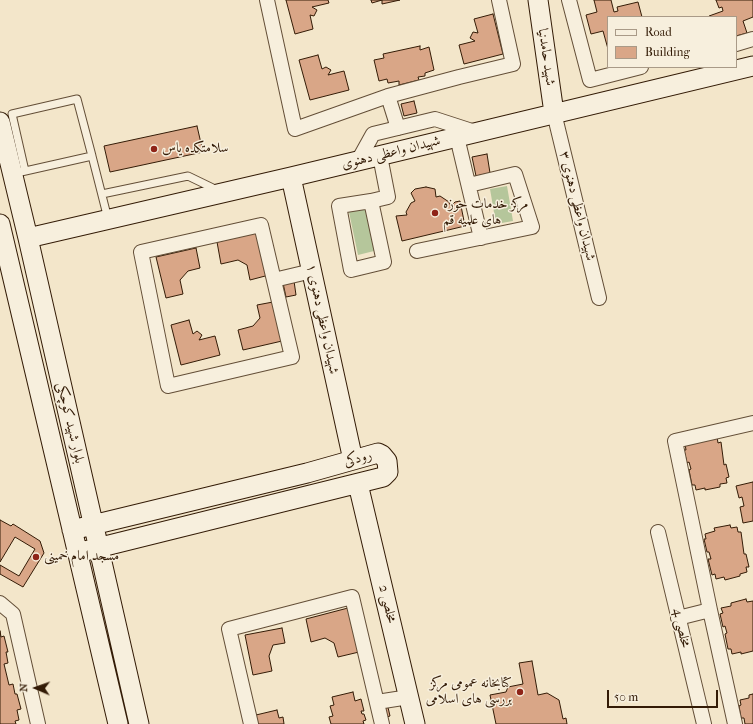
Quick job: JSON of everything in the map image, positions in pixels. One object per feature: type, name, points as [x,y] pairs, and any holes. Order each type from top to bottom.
[{"type":"street","points":[[267,0],[295,129],[388,96],[513,64],[499,0]]},
{"type":"street","name":"شهید حامدنیا","points":[[538,0],[554,113]]},
{"type":"street","points":[[569,0],[590,80],[637,68]]},
{"type":"street","points":[[737,44],[753,39]]},
{"type":"street","name":"شهیدان واعظی دهنوی","points":[[28,238],[380,156],[753,66]]},
{"type":"street","points":[[388,96],[398,128]]},
{"type":"street","name":"شهیدان واعظی دهنوی ۳","points":[[554,113],[600,298]]},
{"type":"street","points":[[358,161],[373,134],[435,119],[475,132]]},
{"type":"street","name":"بلوار شهید کوچکی","points":[[0,122],[19,173],[28,238],[139,724]]},
{"type":"street","points":[[457,137],[481,238]]},
{"type":"street","points":[[371,201],[384,262],[351,270],[339,206],[388,197],[380,156]]},
{"type":"street","points":[[417,251],[532,227],[515,174],[469,185]]},
{"type":"street","name":"شهیدان واعظی دهنوی ۱","points":[[291,177],[353,460]]},
{"type":"street","name":"بلوار شهید کوچکی","points":[[0,224],[3,251],[118,724]]},
{"type":"street","points":[[261,225],[274,280],[292,357],[168,386],[141,252],[261,225]]},
{"type":"street","points":[[274,280],[312,271]]},
{"type":"street","points":[[735,724],[674,441],[753,423]]},
{"type":"street","name":"رودکی","points":[[72,530],[307,474],[378,453],[387,460],[388,472],[384,477],[77,553]]},
{"type":"street","points":[[307,474],[318,476],[321,482],[320,490],[311,496]]},
{"type":"street","name":"مخلصی 2","points":[[358,484],[415,724]]},
{"type":"street","points":[[63,493],[71,501],[80,500],[85,485]]},
{"type":"street","name":"مخلصی 4","points":[[658,532],[704,724]]},
{"type":"street","points":[[85,585],[90,571],[97,570],[106,578]]},
{"type":"street","points":[[251,724],[229,629],[352,598],[382,724]]},
{"type":"street","points":[[0,603],[12,614],[38,724]]},
{"type":"street","points":[[678,618],[710,610]]},
{"type":"street","points":[[377,702],[409,697]]},
{"type":"lane","points":[[92,156],[19,173],[12,114],[77,99],[92,156],[102,194],[108,219]]},
{"type":"lane","points":[[102,194],[188,176],[222,193]]},
{"type":"green space","points":[[507,186],[513,221],[496,224],[490,189]]},
{"type":"green space","points":[[366,209],[374,251],[358,255],[349,212]]},
{"type":"building","points":[[286,0],[328,0],[329,3],[312,7],[317,10],[314,16],[310,15],[313,29],[295,34]]},
{"type":"building","points":[[371,0],[382,0],[372,3]]},
{"type":"building","points":[[382,0],[400,0],[382,4]]},
{"type":"building","points":[[594,0],[611,0],[614,12],[618,11],[617,7],[638,2],[642,16],[607,16],[607,45],[603,31],[591,34],[586,15],[597,12]]},
{"type":"building","points":[[716,0],[753,0],[753,17],[743,21],[747,33],[737,36],[737,16],[709,16],[723,11],[722,7],[719,8]]},
{"type":"building","points":[[493,14],[503,54],[464,64],[459,45],[475,41],[470,38],[473,32],[478,33],[474,19]]},
{"type":"building","points":[[420,46],[420,50],[429,47],[434,70],[425,73],[425,76],[418,77],[419,80],[399,85],[399,81],[388,83],[387,79],[379,81],[374,60],[384,58],[383,54]]},
{"type":"building","points":[[318,55],[322,69],[326,67],[331,70],[328,75],[344,71],[349,90],[310,100],[299,60]]},
{"type":"building","points":[[414,101],[417,113],[404,116],[401,104]]},
{"type":"building","name":"سلامتکده یاس","points":[[197,126],[203,152],[110,172],[104,146]]},
{"type":"building","points":[[487,154],[490,173],[476,176],[472,157]]},
{"type":"building","name":"مرکز خدمات حوزه های علمیه قم","points":[[426,187],[435,189],[436,197],[440,196],[449,202],[451,206],[455,202],[460,201],[465,226],[402,241],[396,216],[407,215],[406,212],[411,203],[415,201],[411,193],[415,189]]},
{"type":"building","points":[[259,232],[269,275],[250,280],[247,265],[238,260],[221,264],[217,242]]},
{"type":"building","points":[[196,248],[200,268],[188,271],[180,280],[183,294],[166,298],[156,257]]},
{"type":"building","points":[[294,281],[296,295],[286,297],[283,283]]},
{"type":"building","points":[[273,302],[282,341],[243,350],[238,330],[253,326],[260,318],[257,305]]},
{"type":"building","points":[[189,320],[193,334],[197,331],[202,335],[199,340],[215,336],[220,355],[181,365],[171,325]]},
{"type":"building","points":[[717,437],[718,443],[721,442],[724,465],[726,464],[729,477],[726,478],[727,483],[720,484],[720,487],[696,490],[695,485],[692,485],[689,470],[691,469],[689,462],[687,463],[684,450],[686,450],[685,444]]},
{"type":"building","points":[[753,482],[753,521],[743,523],[740,507],[744,506],[742,497],[739,498],[736,486]]},
{"type":"building","name":"مسجد امام خمینی","points":[[0,520],[11,526],[13,524],[40,541],[44,553],[23,587],[0,574],[0,565],[19,576],[35,549],[15,537],[0,562]]},
{"type":"building","points":[[730,525],[731,528],[737,527],[738,532],[741,532],[744,554],[746,554],[749,567],[746,567],[747,572],[740,574],[740,576],[725,580],[724,577],[716,579],[715,574],[712,575],[708,559],[711,559],[709,552],[707,552],[704,539],[706,539],[705,534],[715,531],[714,528]]},
{"type":"building","points":[[746,599],[747,602],[753,601],[753,651],[741,654],[741,652],[732,654],[731,649],[728,649],[725,634],[727,633],[725,626],[723,627],[720,614],[723,613],[721,608],[731,606],[731,603]]},
{"type":"building","points":[[348,608],[359,652],[338,657],[334,643],[325,638],[311,642],[306,619]]},
{"type":"building","points":[[282,628],[285,643],[273,645],[269,656],[272,671],[253,675],[245,635]]},
{"type":"building","points":[[0,631],[1,637],[4,636],[8,652],[6,652],[8,663],[4,664],[9,685],[13,684],[21,709],[17,710],[19,720],[15,721],[16,724],[0,724]]},
{"type":"building","name":"کتابخانه عمومی مرکز بررسی های اسلامی","points":[[532,661],[538,695],[547,693],[559,700],[563,719],[566,718],[567,724],[496,724],[490,695],[506,692],[508,687],[523,684],[519,663]]},
{"type":"building","points":[[353,692],[355,701],[361,699],[364,711],[361,711],[366,720],[363,721],[364,724],[331,724],[329,717],[333,716],[330,706],[334,705],[332,697]]},
{"type":"building","points":[[753,694],[753,724],[745,724],[744,718],[741,718],[739,706],[741,705],[740,700],[749,698],[749,695]]},
{"type":"building","points":[[387,703],[390,716],[380,719]]},
{"type":"building","points":[[277,710],[279,718],[283,717],[284,724],[256,724],[256,715]]},
{"type":"place","name":"سلامتکده یاس","points":[[154,149]]},
{"type":"place","name":"مرکز خدمات حوزه های علمیه قم","points":[[435,213]]},
{"type":"place","name":"مسجد امام خمینی","points":[[36,557]]},
{"type":"place","name":"کتابخانه عمومی مرکز بررسی های اسلامی","points":[[520,692]]}]
